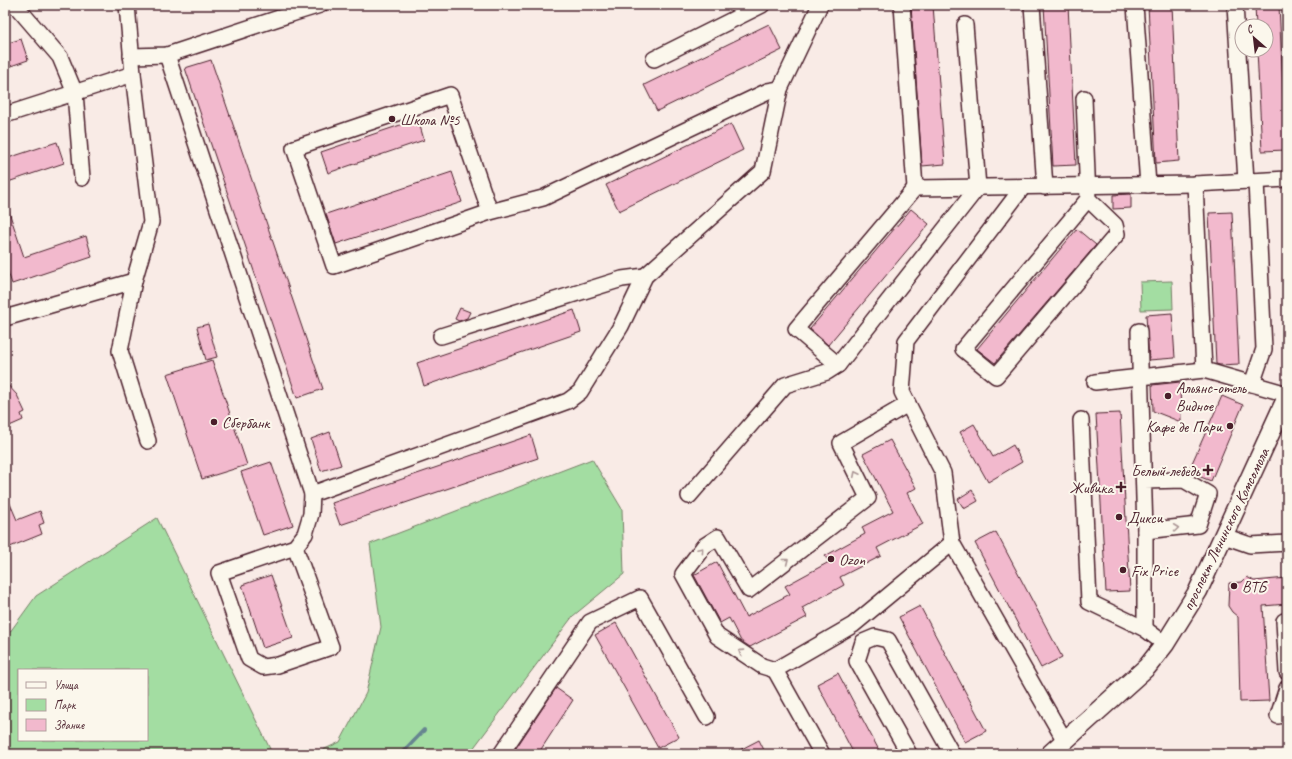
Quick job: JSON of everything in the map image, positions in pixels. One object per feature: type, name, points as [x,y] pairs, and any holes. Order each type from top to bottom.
[{"type":"main road","name":"проспект Ленинского Комсомола","points":[[1050,754],[1147,667],[1166,644],[1198,591],[1287,395]]},
{"type":"street","points":[[127,5],[131,56],[151,222],[134,281],[120,351],[148,441]]},
{"type":"street","points":[[131,56],[167,55],[289,10],[320,5]]},
{"type":"street","points":[[654,60],[762,5]]},
{"type":"street","points":[[312,494],[568,401],[580,392],[621,326],[645,276],[763,171],[780,89],[820,5]]},
{"type":"street","points":[[838,365],[796,329],[915,188],[902,5]]},
{"type":"street","points":[[1032,5],[1045,187]]},
{"type":"street","points":[[1135,5],[1148,185]]},
{"type":"street","points":[[1235,5],[1264,349],[1252,384]]},
{"type":"street","points":[[17,7],[60,57],[74,93],[82,178]]},
{"type":"street","points":[[689,496],[785,385],[827,372],[838,365],[978,187],[965,25]]},
{"type":"street","points":[[167,55],[312,494],[311,514],[305,534],[295,547],[219,574],[250,659],[263,667],[278,665],[331,647],[295,547]]},
{"type":"street","points":[[5,116],[133,74]]},
{"type":"street","points":[[490,212],[450,95],[294,148],[334,266],[490,212],[543,198],[768,91],[780,89]]},
{"type":"street","points":[[1084,98],[1088,193],[1115,225],[1117,234],[996,376],[962,349],[1088,193]]},
{"type":"street","points":[[915,188],[1045,187],[1088,193],[1148,185],[1287,179]]},
{"type":"street","points":[[1195,184],[1204,370]]},
{"type":"street","points":[[1023,188],[906,341],[902,392],[943,472],[952,543],[1065,741]]},
{"type":"street","points":[[441,336],[622,279],[645,276]]},
{"type":"street","points":[[5,318],[134,281]]},
{"type":"street","points":[[1139,331],[1144,481],[1145,629]]},
{"type":"street","points":[[1095,382],[1204,370],[1287,395]]},
{"type":"street","points":[[822,754],[775,670],[762,666],[717,636],[683,574],[704,546],[718,537],[749,590],[868,498],[841,443],[908,404]]},
{"type":"street","points":[[1081,420],[1089,602],[1145,629],[1166,644]]},
{"type":"street","points":[[1144,481],[1184,480],[1208,494],[1198,525],[1145,531]]},
{"type":"street","points":[[1224,536],[1250,545],[1287,543]]},
{"type":"street","points":[[775,670],[853,625],[952,543]]},
{"type":"street","points":[[501,754],[590,622],[640,598],[707,717]]},
{"type":"street","points":[[1287,621],[1284,621],[1287,672]]},
{"type":"street","points":[[909,754],[857,661],[863,642],[875,637],[888,640],[952,754]]},
{"type":"street","points":[[1278,716],[1287,688]]},
{"type":"green space","points":[[1172,281],[1173,309],[1141,310],[1140,282]]},
{"type":"green space","points":[[592,459],[622,509],[624,574],[573,616],[469,754],[314,754],[340,742],[366,693],[381,627],[370,544]]},
{"type":"green space","points":[[157,518],[271,751],[277,754],[5,754],[5,636],[7,636],[36,596]]},
{"type":"building","points":[[911,5],[933,5],[945,164],[922,166]]},
{"type":"building","points":[[1044,5],[1068,5],[1076,165],[1053,166]]},
{"type":"building","points":[[1148,5],[1172,5],[1179,161],[1156,163]]},
{"type":"building","points":[[1255,5],[1279,5],[1286,150],[1262,151],[1257,58],[1274,58],[1274,18],[1256,18]]},
{"type":"building","points":[[769,24],[782,50],[657,111],[644,85]]},
{"type":"building","points":[[21,39],[28,60],[5,68],[5,44]]},
{"type":"building","points":[[211,60],[323,389],[297,398],[185,68]]},
{"type":"building","points":[[418,119],[424,140],[328,173],[321,152]]},
{"type":"building","points":[[731,124],[743,150],[619,211],[606,185]]},
{"type":"building","points":[[57,142],[64,163],[5,183],[5,159]]},
{"type":"building","points":[[452,172],[462,202],[336,244],[326,214]]},
{"type":"building","points":[[1131,194],[1131,208],[1113,209],[1113,195]]},
{"type":"building","points":[[7,206],[24,257],[86,236],[92,257],[12,284],[5,263],[5,207]]},
{"type":"building","points":[[911,209],[929,224],[828,345],[810,329]]},
{"type":"building","points":[[1232,212],[1239,364],[1220,365],[1216,364],[1209,213]]},
{"type":"building","points":[[1077,229],[1096,245],[995,363],[977,349]]},
{"type":"building","points":[[460,308],[470,312],[467,318],[459,321],[455,319]]},
{"type":"building","points":[[574,310],[581,332],[424,386],[417,363]]},
{"type":"building","points":[[1172,313],[1175,358],[1149,360],[1146,315]]},
{"type":"building","points":[[208,324],[217,357],[206,360],[197,327]]},
{"type":"building","points":[[212,360],[247,465],[202,479],[167,374]]},
{"type":"building","points":[[5,382],[17,395],[25,412],[21,414],[23,420],[5,428]]},
{"type":"building","points":[[1180,382],[1181,422],[1153,411],[1152,385]]},
{"type":"building","points":[[1222,396],[1243,405],[1211,481],[1188,472]]},
{"type":"building","points":[[1120,413],[1130,591],[1106,592],[1096,414]]},
{"type":"building","points":[[974,424],[993,457],[1013,445],[1022,462],[988,482],[960,432]]},
{"type":"building","points":[[330,432],[341,465],[321,471],[311,439]]},
{"type":"building","points":[[531,435],[538,458],[340,525],[332,503]]},
{"type":"building","points":[[890,440],[916,488],[907,493],[923,524],[877,548],[881,556],[840,577],[844,585],[802,608],[807,617],[750,647],[741,641],[729,618],[720,623],[694,575],[717,562],[746,617],[790,594],[785,586],[829,562],[825,556],[865,534],[862,527],[893,511],[863,454]]},
{"type":"building","points":[[271,462],[293,525],[263,535],[241,472]]},
{"type":"building","points":[[972,490],[978,501],[964,509],[958,499]]},
{"type":"building","points":[[5,492],[17,520],[40,511],[44,523],[39,525],[42,534],[5,549]]},
{"type":"building","points":[[996,532],[1062,657],[1041,668],[975,543]]},
{"type":"building","points":[[271,575],[293,638],[263,648],[242,585]]},
{"type":"building","points":[[1247,577],[1254,581],[1287,578],[1287,604],[1263,606],[1269,701],[1240,702],[1238,617],[1228,606],[1229,583],[1242,582]]},
{"type":"building","points":[[920,606],[986,731],[965,742],[899,617]]},
{"type":"building","points":[[616,623],[679,737],[658,748],[595,635]]},
{"type":"building","points":[[838,673],[881,754],[854,754],[817,684]]},
{"type":"building","points":[[556,688],[573,700],[538,754],[512,754]]},
{"type":"building","points":[[759,740],[766,754],[732,754]]},
{"type":"waterway","points":[[401,754],[424,730]]},
{"type":"place","name":"Школа №5","points":[[392,119]]},
{"type":"place","name":"Альянс-отель Видное","points":[[1168,396]]},
{"type":"place","name":"Сбербанк","points":[[214,422]]},
{"type":"place","name":"Кафе де Пари","points":[[1230,426]]},
{"type":"place","name":"Белый лебедь","points":[[1208,470]]},
{"type":"place","name":"Живика","points":[[1121,487]]},
{"type":"place","name":"Дикси","points":[[1119,517]]},
{"type":"place","name":"Ozon","points":[[831,559]]},
{"type":"place","name":"Fix Price","points":[[1123,570]]},
{"type":"place","name":"ВТБ","points":[[1234,586]]}]
